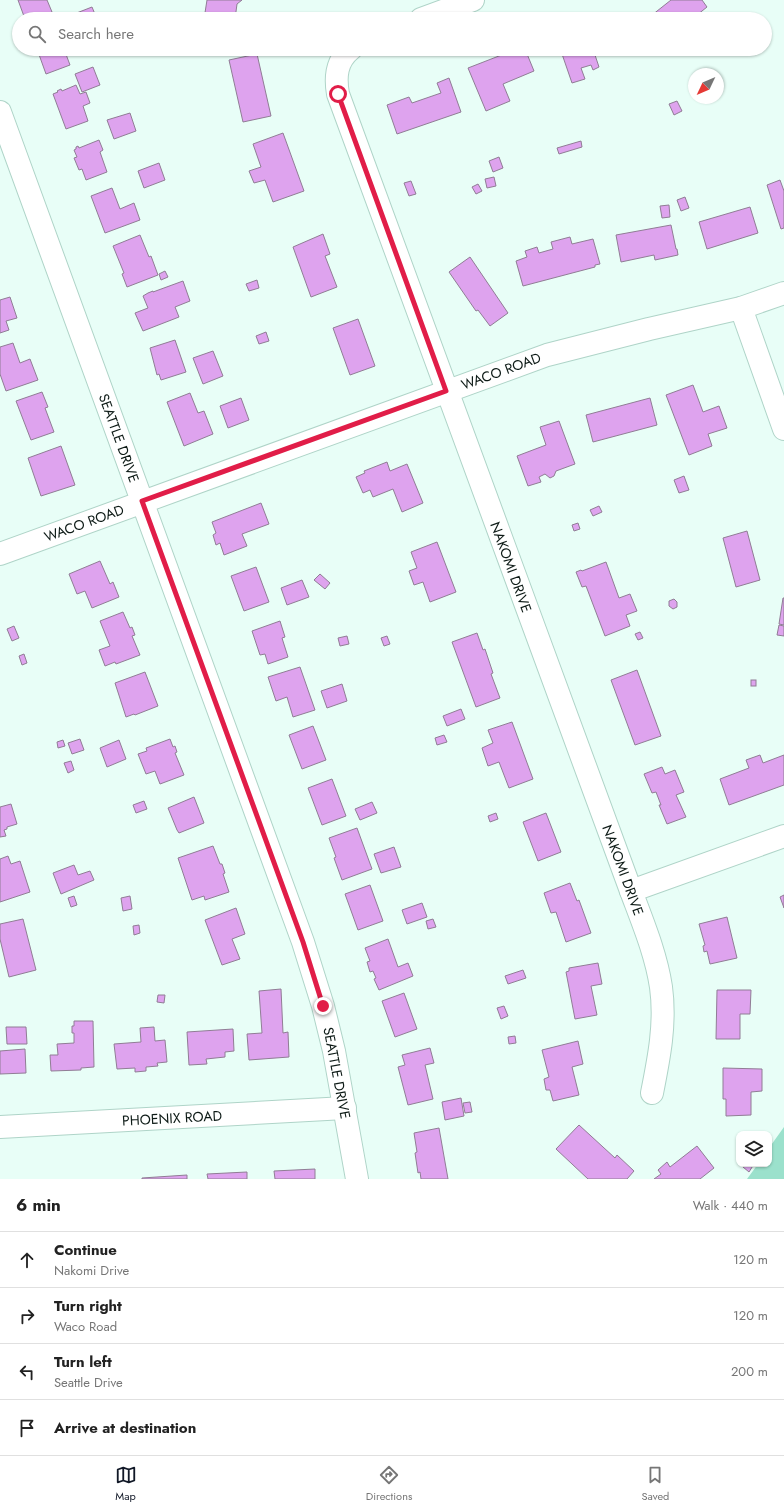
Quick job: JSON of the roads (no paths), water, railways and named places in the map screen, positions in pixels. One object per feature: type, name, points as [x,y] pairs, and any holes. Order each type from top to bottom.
[{"type":"street","points":[[440,12],[473,0]]},
{"type":"street","name":"NAKOMI DRIVE","points":[[344,56],[337,69],[335,79],[338,94],[446,391],[648,936],[661,988],[662,1019],[661,1041],[652,1093]]},
{"type":"street","name":"SEATTLE DRIVE","points":[[0,112],[303,942],[323,1006],[334,1051],[357,1179]]},
{"type":"street","name":"WACO ROAD","points":[[0,554],[546,354],[620,335],[741,308],[784,293]]},
{"type":"street","points":[[741,308],[784,429]]},
{"type":"street","points":[[631,892],[784,836]]},
{"type":"street","name":"PHOENIX ROAD","points":[[0,1128],[345,1108]]}]
